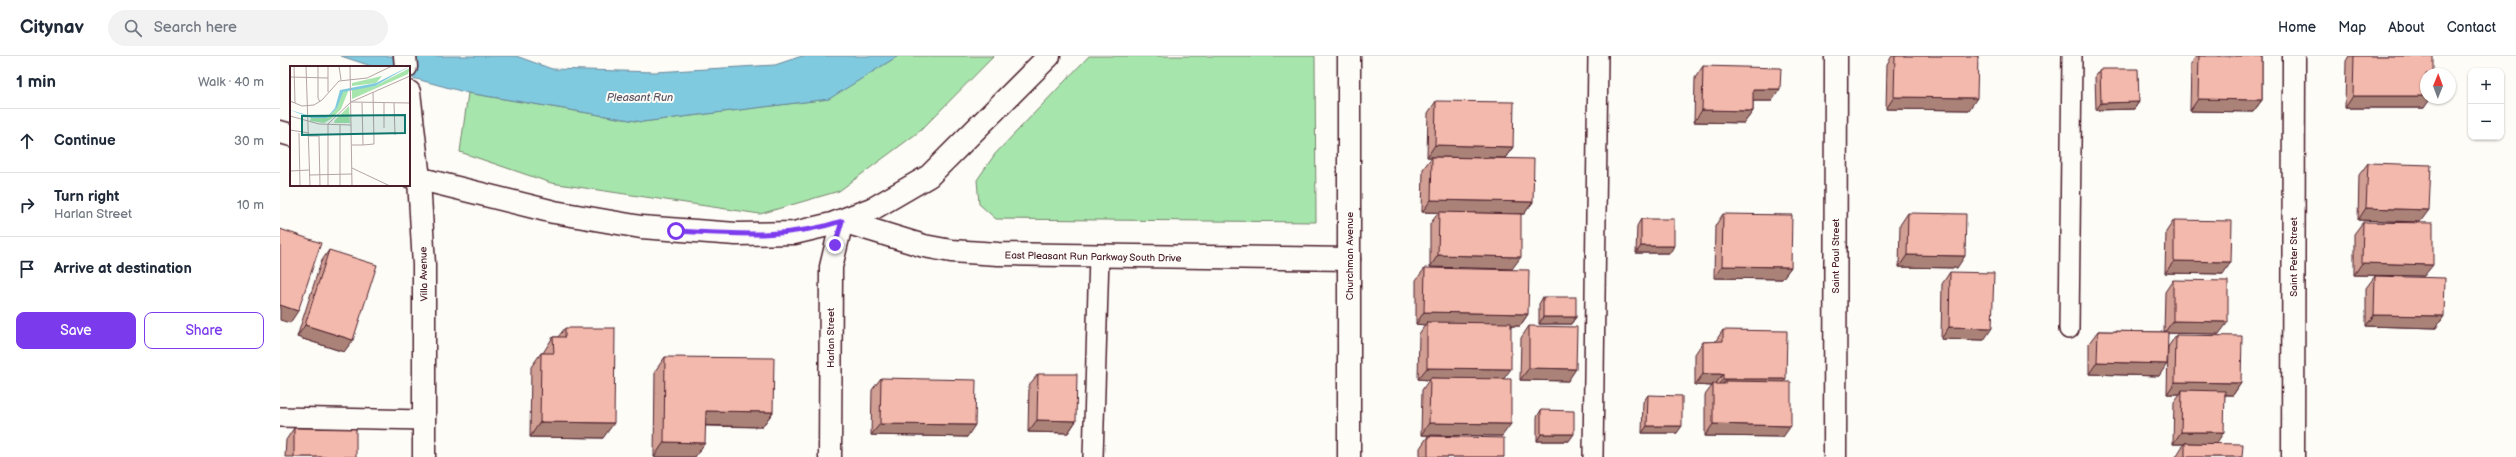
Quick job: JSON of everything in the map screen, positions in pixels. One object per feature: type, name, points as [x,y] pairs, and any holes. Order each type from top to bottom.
[{"type":"street","points":[[405,56],[406,66]]},
{"type":"street","points":[[414,177],[554,212],[641,227],[736,234],[776,234],[816,229],[842,221],[874,208],[929,176],[1049,56]]},
{"type":"street","name":"Churchman Avenue","points":[[1349,56],[1349,457]]},
{"type":"street","name":"Saint Paul Street","points":[[1835,457],[1836,56]]},
{"type":"street","name":"Saint Peter Street","points":[[2293,457],[2294,56]]},
{"type":"street","name":"Villa Avenue","points":[[410,101],[414,137],[414,177],[424,265],[424,457]]},
{"type":"street","points":[[280,132],[290,135]]},
{"type":"street","name":"East Pleasant Run Parkway South Drive","points":[[842,221],[924,246],[951,251],[998,254],[1349,259]]},
{"type":"street","name":"Harlan Street","points":[[830,457],[831,267],[842,221]]},
{"type":"lane","points":[[1593,457],[1598,56]]},
{"type":"lane","points":[[2069,329],[2072,56]]},
{"type":"lane","points":[[1093,457],[1099,256]]},
{"type":"lane","points":[[280,417],[424,420]]},
{"type":"green space","points":[[898,56],[994,56],[920,131],[839,191],[760,214],[551,183],[460,152],[468,93],[642,122],[828,99]]},
{"type":"green space","points":[[1089,56],[1315,56],[1316,222],[996,219],[979,204],[977,180],[995,154]]},
{"type":"water","name":"Pleasant Run","points":[[341,56],[516,56],[552,69],[655,72],[775,65],[802,56],[898,56],[829,99],[642,122],[468,93],[410,77],[410,66],[371,66]]},
{"type":"building","points":[[1895,56],[1978,56],[1977,98],[1894,97]]},
{"type":"building","points":[[2199,56],[2262,56],[2262,100],[2198,99]]},
{"type":"building","points":[[2354,56],[2433,56],[2433,68],[2420,68],[2420,96],[2353,96]]},
{"type":"building","points":[[1703,66],[1781,68],[1780,89],[1753,89],[1753,111],[1702,110]]},
{"type":"building","points":[[2100,69],[2138,69],[2139,102],[2101,103]]},
{"type":"building","points":[[1436,101],[1514,102],[1513,147],[1435,145]]},
{"type":"building","points":[[1432,157],[1534,159],[1533,202],[1431,200]]},
{"type":"building","points":[[2368,163],[2431,165],[2429,210],[2366,208]]},
{"type":"building","points":[[1439,212],[1521,214],[1521,257],[1438,255]]},
{"type":"building","points":[[1908,213],[1966,214],[1965,256],[1907,255]]},
{"type":"building","points":[[1723,214],[1792,215],[1791,267],[1722,266]]},
{"type":"building","points":[[1641,219],[1674,219],[1674,246],[1641,246]]},
{"type":"building","points":[[2174,220],[2232,221],[2231,262],[2174,261]]},
{"type":"building","points":[[2363,222],[2433,223],[2433,265],[2362,263]]},
{"type":"building","points":[[280,229],[321,243],[298,311],[280,305]]},
{"type":"building","points":[[329,250],[377,265],[353,340],[305,325]]},
{"type":"building","points":[[1425,268],[1529,270],[1528,314],[1424,312]]},
{"type":"building","points":[[1950,272],[1994,273],[1992,328],[1949,327]]},
{"type":"building","points":[[2375,276],[2445,278],[2444,316],[2374,315]]},
{"type":"building","points":[[2173,280],[2228,281],[2228,322],[2173,321]]},
{"type":"building","points":[[1543,297],[1576,297],[1576,317],[1543,317]]},
{"type":"building","points":[[1427,322],[1511,323],[1511,369],[1427,368]]},
{"type":"building","points":[[1529,326],[1577,327],[1576,369],[1529,368]]},
{"type":"building","points":[[565,328],[615,328],[614,423],[540,422],[541,353],[554,353],[553,337],[565,337]]},
{"type":"building","points":[[1723,330],[1787,331],[1786,379],[1723,379],[1723,374],[1703,374],[1703,342],[1723,341]]},
{"type":"building","points":[[2098,331],[2168,332],[2167,364],[2097,362]]},
{"type":"building","points":[[2176,335],[2242,336],[2241,383],[2175,382]]},
{"type":"building","points":[[665,357],[774,358],[773,412],[706,411],[705,443],[664,442]]},
{"type":"building","points":[[1038,374],[1077,374],[1076,421],[1037,420]]},
{"type":"building","points":[[881,378],[976,380],[975,425],[880,424]]},
{"type":"building","points":[[1430,378],[1511,379],[1511,424],[1429,423]]},
{"type":"building","points":[[1725,381],[1791,382],[1791,426],[1713,424],[1713,384],[1725,384]]},
{"type":"building","points":[[2182,390],[2225,391],[2224,432],[2181,432]]},
{"type":"building","points":[[1648,395],[1682,396],[1682,426],[1647,426]]},
{"type":"building","points":[[1541,410],[1574,411],[1574,434],[1541,434]]},
{"type":"building","points":[[294,428],[356,429],[356,457],[294,457]]},
{"type":"building","points":[[1428,436],[1504,438],[1504,457],[1428,457]]},
{"type":"building","points":[[2185,443],[2243,444],[2242,457],[2185,457]]},
{"type":"route","points":[[676,231],[736,234],[794,233],[816,229],[842,221],[835,245]]}]
